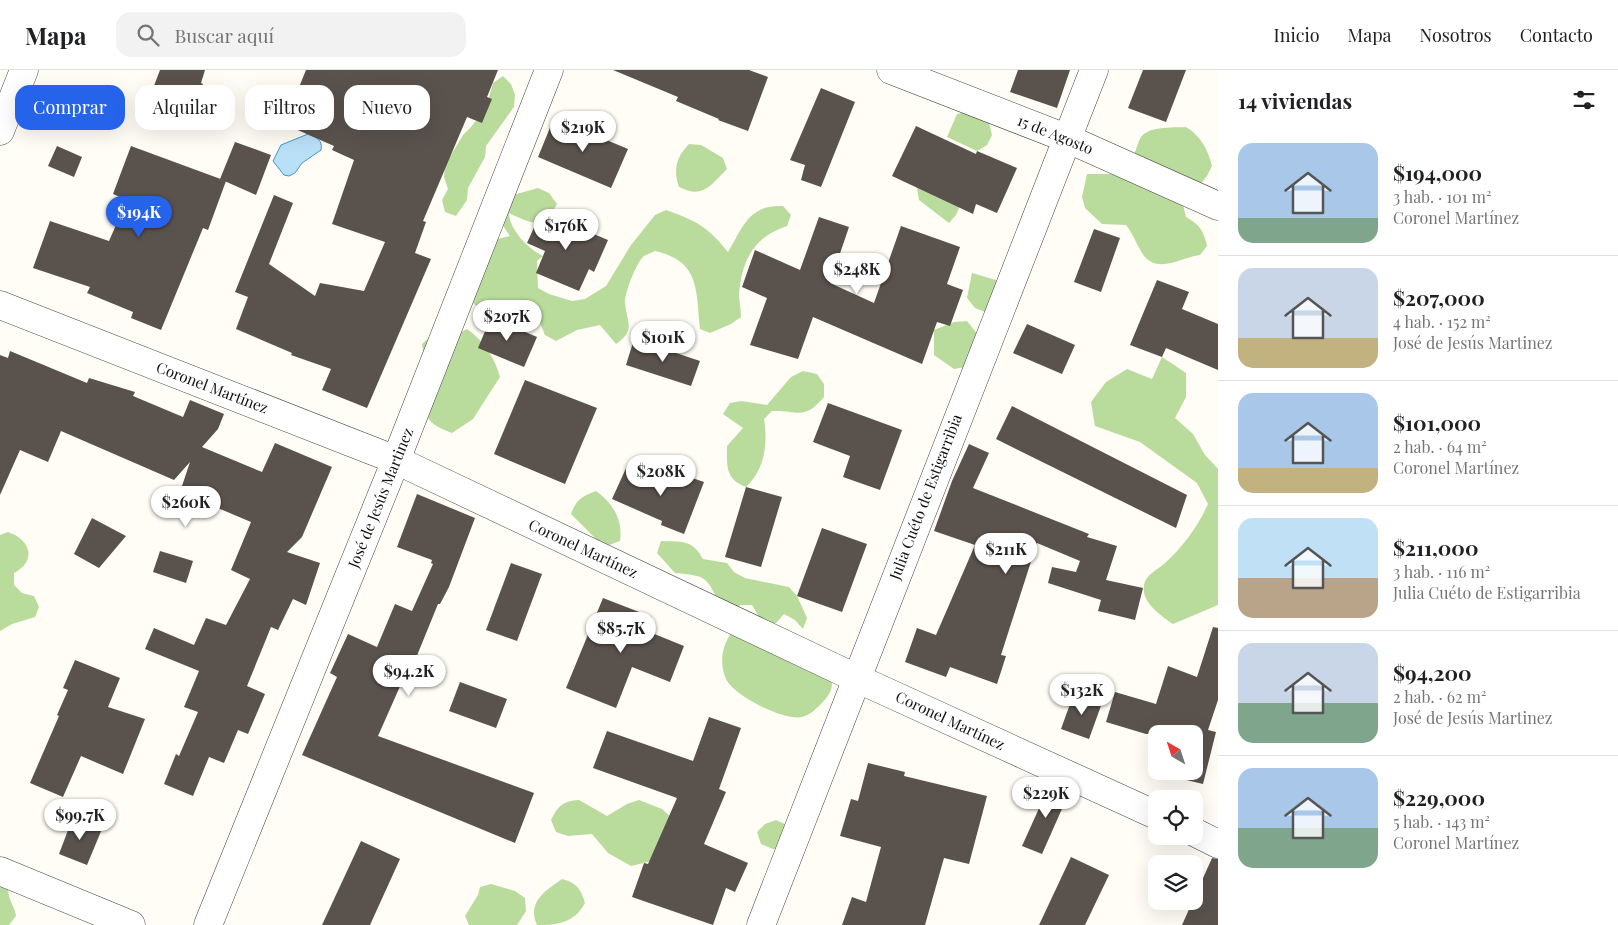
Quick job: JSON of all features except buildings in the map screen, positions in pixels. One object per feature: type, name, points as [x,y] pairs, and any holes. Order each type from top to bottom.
[{"type":"street","points":[[0,131],[24,70]]},
{"type":"street","name":"José de Jesús Martinez","points":[[208,925],[396,460],[550,70]]},
{"type":"street","name":"15 de Agosto","points":[[891,70],[1066,138],[1218,206]]},
{"type":"street","name":"Julia Cuéto de Estigarribia","points":[[761,925],[1094,70]]},
{"type":"street","name":"Coronel Martínez","points":[[0,305],[396,460],[856,678],[1148,811]]},
{"type":"street","points":[[1203,836],[1218,844]]},
{"type":"street","points":[[0,871],[131,925]]},
{"type":"green space","points":[[503,76],[511,84],[515,95],[514,107],[486,146],[485,157],[468,188],[467,200],[456,216],[445,212],[442,200],[448,189],[444,177],[445,165],[463,135],[486,108],[493,83]]},
{"type":"green space","points":[[970,111],[989,123],[992,135],[987,145],[977,151],[947,137],[957,114]]},
{"type":"green space","points":[[1186,127],[1203,144],[1212,166],[1207,176],[1183,205],[1186,217],[1200,228],[1207,246],[1200,255],[1171,263],[1157,264],[1144,256],[1126,225],[1102,224],[1085,208],[1082,197],[1087,174],[1126,174],[1139,141],[1147,132],[1160,128]]},
{"type":"green space","points":[[689,144],[701,145],[723,158],[727,169],[711,185],[700,191],[694,192],[679,187],[677,181],[677,164],[681,154]]},
{"type":"green space","points":[[922,186],[966,192],[956,215],[949,223],[919,200],[917,188]]},
{"type":"green space","points":[[538,188],[549,193],[557,204],[547,218],[542,221],[531,222],[509,213],[510,219],[520,238],[531,249],[543,256],[537,261],[538,288],[549,294],[572,301],[585,299],[606,286],[631,245],[655,215],[666,210],[701,226],[714,236],[728,252],[743,226],[755,213],[771,206],[783,206],[791,215],[787,226],[766,237],[751,252],[743,271],[739,294],[741,317],[731,324],[710,333],[700,329],[696,290],[688,270],[670,256],[655,251],[641,259],[632,278],[625,299],[629,326],[622,339],[616,344],[600,325],[577,330],[556,341],[545,335],[535,311],[517,308],[485,310],[469,299],[497,239],[510,236],[499,220],[513,195]]},
{"type":"green space","points":[[972,273],[996,280],[1005,288],[985,312],[975,308],[967,298]]},
{"type":"green space","points":[[967,321],[979,336],[965,367],[954,369],[934,355],[934,330],[954,322]]},
{"type":"green space","points":[[467,329],[488,350],[500,377],[473,419],[452,433],[441,429],[429,420],[426,409],[427,379],[422,344],[432,335],[458,334]]},
{"type":"green space","points":[[1162,357],[1186,373],[1186,397],[1175,418],[1193,434],[1205,455],[1218,469],[1218,605],[1173,624],[1158,613],[1149,603],[1144,592],[1145,582],[1184,543],[1200,520],[1208,504],[1197,483],[1140,442],[1095,426],[1091,402],[1106,382],[1127,369],[1152,379]]},
{"type":"green space","points":[[803,371],[817,374],[824,384],[824,397],[806,412],[772,411],[764,419],[766,438],[761,464],[746,487],[739,484],[731,476],[727,466],[727,446],[743,428],[723,414],[730,403],[741,401],[767,405],[791,377]]},
{"type":"green space","points":[[596,491],[612,507],[620,526],[620,541],[609,545],[597,540],[571,514],[580,499]]},
{"type":"green space","points":[[8,532],[22,540],[28,551],[26,563],[14,573],[14,585],[22,593],[34,596],[39,607],[35,617],[12,624],[0,631],[0,535]]},
{"type":"green space","points":[[661,541],[686,543],[695,548],[703,559],[727,563],[734,572],[745,578],[789,587],[797,596],[807,618],[803,629],[795,620],[784,614],[776,623],[764,625],[752,605],[741,605],[731,610],[720,605],[712,588],[704,579],[694,575],[675,573],[657,553]]},
{"type":"green space","points":[[732,632],[824,660],[832,683],[830,693],[817,708],[802,717],[784,715],[749,700],[731,686],[724,673],[722,661],[724,648]]},
{"type":"green space","points":[[579,800],[607,816],[627,804],[639,800],[662,809],[671,817],[656,860],[631,866],[608,853],[592,834],[568,836],[556,832],[551,820],[556,811],[565,803]]},
{"type":"green space","points":[[776,820],[787,825],[785,849],[773,849],[761,844],[757,832],[765,824]]},
{"type":"green space","points":[[562,879],[578,887],[585,903],[576,915],[565,922],[537,925],[534,910],[539,898]]},
{"type":"green space","points":[[0,881],[8,889],[16,916],[9,925],[0,925]]},
{"type":"green space","points":[[491,884],[515,891],[525,898],[526,911],[517,925],[469,925],[465,916],[478,895],[480,887]]},
{"type":"water","points":[[308,134],[317,138],[320,142],[321,150],[302,163],[295,173],[289,176],[284,175],[273,161],[281,145]]}]
